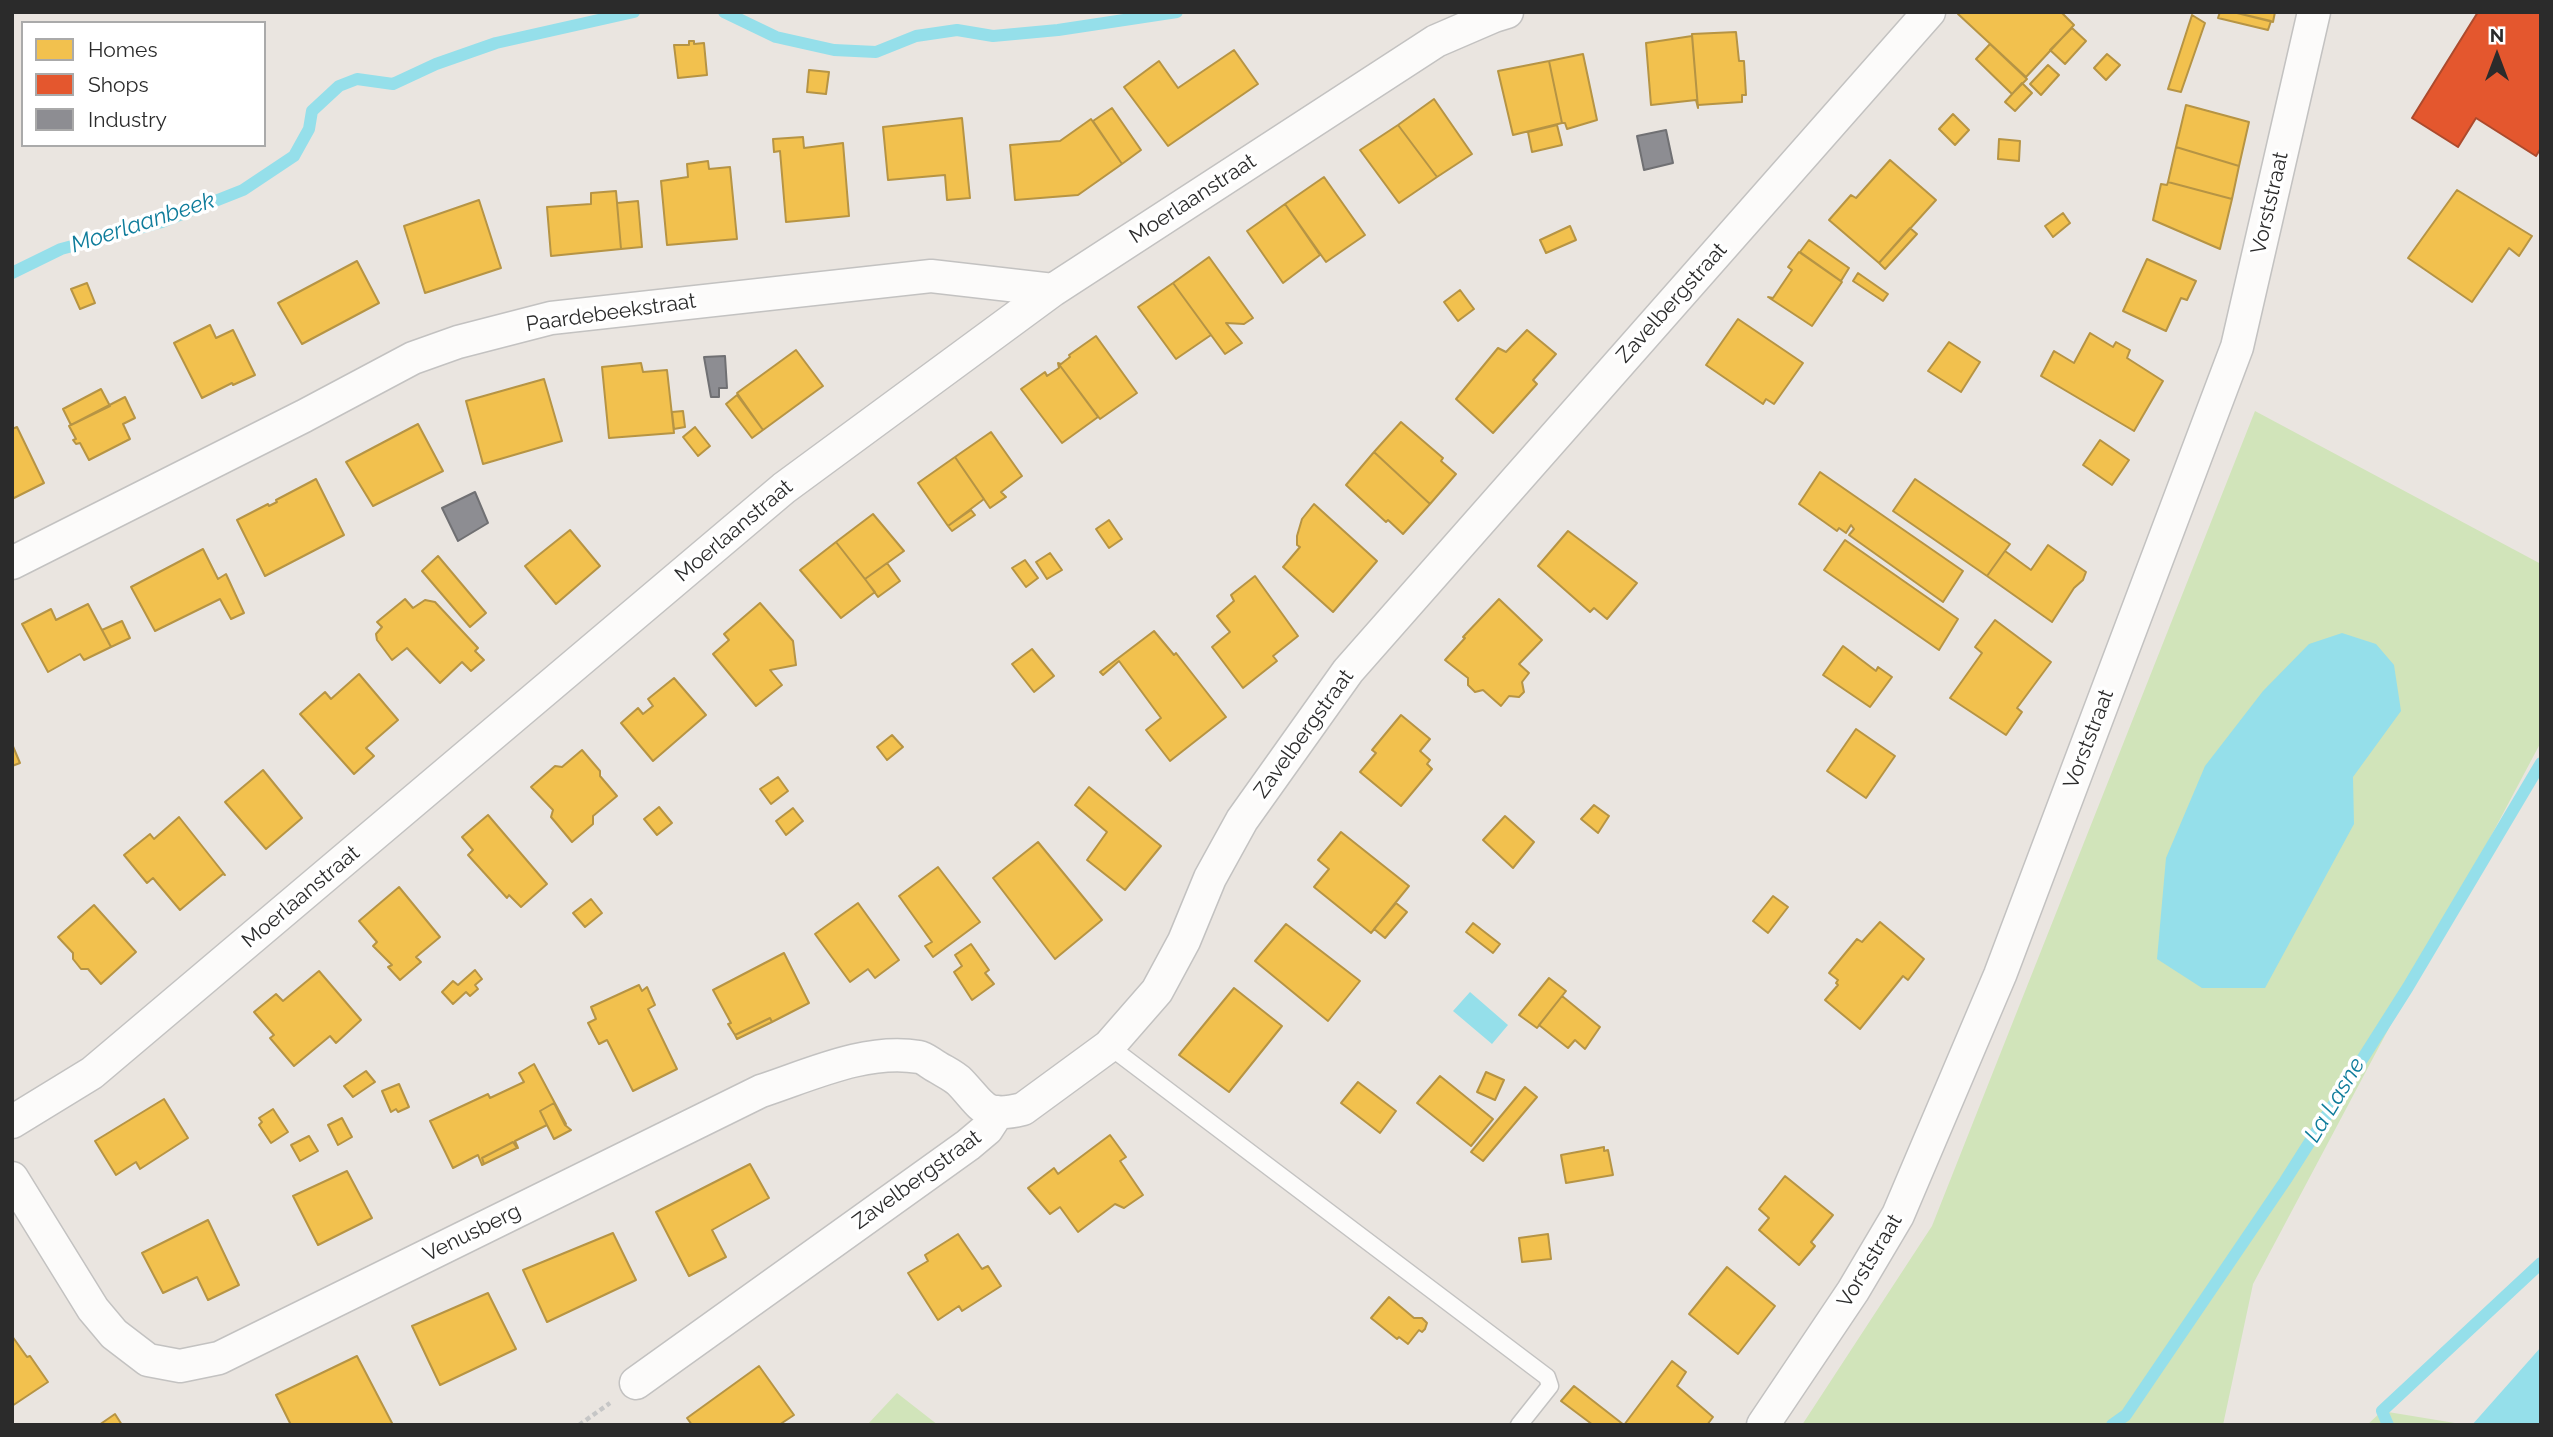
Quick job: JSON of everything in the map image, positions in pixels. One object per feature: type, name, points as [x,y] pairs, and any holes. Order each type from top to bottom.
[{"type":"street","name":"Moerlaanstraat","points":[[12,1122],[92,1073],[784,488],[1053,290],[1436,41],[1507,12]]},
{"type":"street","name":"Zavelbergstraat","points":[[636,1383],[968,1145],[987,1129],[998,1112],[1023,1109],[1109,1046],[1157,990],[1184,941],[1210,878],[1242,820],[1348,671],[1930,12]]},
{"type":"street","name":"Vorststraat","points":[[1763,1425],[1853,1291],[1898,1215],[2000,975],[2237,347],[2314,12]]},
{"type":"street","name":"Paardebeekstraat","points":[[12,563],[413,358],[457,341],[551,318],[931,276],[1053,290]]},
{"type":"street","name":"Venusberg","points":[[12,1178],[93,1309],[114,1334],[148,1360],[180,1366],[219,1358],[761,1091],[826,1069],[885,1055],[922,1057],[959,1081],[984,1109],[998,1112]]},
{"type":"lane","points":[[1109,1046],[1547,1377],[1550,1386],[1520,1425]]},
{"type":"green space","points":[[2255,411],[2541,564],[2541,742],[2253,1284],[2223,1425],[1802,1425],[1932,1226]]},
{"type":"green space","points":[[897,1393],[938,1425],[867,1425]]},
{"type":"green space","points":[[2382,1411],[2467,1425],[2367,1425]]},
{"type":"water","points":[[2342,633],[2376,644],[2394,665],[2401,711],[2353,777],[2354,824],[2265,988],[2202,988],[2157,959],[2166,858],[2205,766],[2263,691],[2309,644]]},
{"type":"water","points":[[1470,992],[1508,1025],[1492,1044],[1453,1011]]},
{"type":"water","points":[[2541,1347],[2541,1425],[2472,1425]]},
{"type":"building: Homes","points":[[2061,12],[2074,25],[2026,77],[1958,14]]},
{"type":"building: Homes","points":[[2220,12],[2233,12],[2271,21],[2268,30],[2218,18]]},
{"type":"building: Homes","points":[[2233,12],[2275,12],[2273,22]]},
{"type":"building: Homes","points":[[2192,15],[2205,23],[2181,92],[2168,89]]},
{"type":"building: Homes","points":[[2072,28],[2086,41],[2065,64],[2050,50]]},
{"type":"building: Homes","points":[[1736,32],[1739,61],[1744,61],[1746,95],[1742,95],[1742,102],[1698,105],[1698,108],[1692,34]]},
{"type":"building: Homes","points":[[1692,36],[1698,108],[1696,100],[1651,105],[1646,43]]},
{"type":"building: Homes","points":[[689,41],[694,41],[694,44],[704,43],[707,75],[678,78],[674,45],[689,45]]},
{"type":"building: Homes","points":[[1990,44],[2027,79],[2012,94],[1976,59]]},
{"type":"building: Homes","points":[[1234,50],[1258,84],[1168,146],[1124,87],[1159,61],[1178,88]]},
{"type":"building: Homes","points":[[1583,54],[1597,120],[1567,129],[1565,123],[1562,123],[1549,61]]},
{"type":"building: Homes","points":[[2107,54],[2120,65],[2106,80],[2094,68]]},
{"type":"building: Homes","points":[[1549,61],[1562,123],[1513,135],[1498,71]]},
{"type":"building: Homes","points":[[2048,65],[2059,75],[2041,95],[2030,84]]},
{"type":"building: Homes","points":[[809,70],[829,72],[826,94],[807,92]]},
{"type":"building: Homes","points":[[2022,83],[2032,93],[2015,111],[2005,102]]},
{"type":"building: Homes","points":[[1434,99],[1472,154],[1437,177],[1398,125]]},
{"type":"building: Homes","points":[[2186,105],[2249,122],[2239,166],[2176,147]]},
{"type":"building: Homes","points":[[1112,108],[1141,150],[1122,164],[1093,121]]},
{"type":"building: Homes","points":[[1953,114],[1969,130],[1955,145],[1939,129]]},
{"type":"building: Homes","points":[[962,118],[970,198],[947,200],[945,175],[888,180],[883,127]]},
{"type":"building: Homes","points":[[1091,119],[1122,164],[1078,195],[1015,200],[1010,145],[1060,141]]},
{"type":"building: Homes","points":[[1398,125],[1437,177],[1399,203],[1360,150]]},
{"type":"building: Homes","points":[[1557,125],[1562,145],[1532,152],[1528,132]]},
{"type":"building: Homes","points":[[803,137],[804,148],[843,143],[849,216],[786,222],[780,151],[774,152],[773,139]]},
{"type":"building: Homes","points":[[1999,139],[2020,141],[2019,161],[1998,159]]},
{"type":"building: Homes","points":[[2176,147],[2239,166],[2232,199],[2168,182]]},
{"type":"building: Homes","points":[[1890,160],[1936,200],[1879,263],[1829,220],[1851,195],[1856,198]]},
{"type":"building: Homes","points":[[708,161],[709,169],[730,167],[737,239],[667,245],[661,181],[688,177],[687,164]]},
{"type":"building: Homes","points":[[1324,177],[1365,235],[1326,262],[1285,204]]},
{"type":"building: Homes","points":[[2168,182],[2232,199],[2220,249],[2153,220],[2161,184],[2167,185]]},
{"type":"building: Homes","points":[[2457,190],[2532,236],[2519,256],[2509,248],[2472,302],[2408,258]]},
{"type":"building: Homes","points":[[616,191],[621,249],[551,256],[547,207],[591,204],[591,193]]},
{"type":"building: Homes","points":[[479,200],[501,268],[425,293],[404,226]]},
{"type":"building: Homes","points":[[638,201],[642,247],[621,249],[617,203]]},
{"type":"building: Homes","points":[[1285,204],[1320,255],[1283,283],[1247,231]]},
{"type":"building: Homes","points":[[2063,213],[2070,223],[2053,237],[2045,226]]},
{"type":"building: Homes","points":[[1570,226],[1576,240],[1546,253],[1540,240]]},
{"type":"building: Homes","points":[[1910,228],[1917,234],[1885,269],[1879,263]]},
{"type":"building: Homes","points":[[1809,240],[1849,268],[1841,281],[1800,252]]},
{"type":"building: Homes","points":[[1799,252],[1842,282],[1812,326],[1768,297],[1773,298],[1792,270],[1788,267]]},
{"type":"building: Homes","points":[[1209,257],[1253,318],[1244,324],[1226,323],[1242,343],[1225,354],[1173,283]]},
{"type":"building: Homes","points":[[2147,259],[2196,281],[2187,300],[2181,298],[2166,331],[2123,311]]},
{"type":"building: Homes","points":[[357,261],[379,303],[302,344],[278,303]]},
{"type":"building: Homes","points":[[1858,273],[1888,294],[1883,301],[1853,281]]},
{"type":"building: Homes","points":[[87,283],[95,303],[80,309],[71,289]]},
{"type":"building: Homes","points":[[1173,283],[1211,335],[1176,359],[1138,307]]},
{"type":"building: Homes","points":[[1460,290],[1474,309],[1458,321],[1444,302]]},
{"type":"building: Homes","points":[[1738,319],[1803,363],[1774,404],[1766,399],[1763,404],[1706,365]]},
{"type":"building: Homes","points":[[210,325],[216,338],[233,330],[255,375],[202,398],[174,343]]},
{"type":"building: Homes","points":[[1527,330],[1556,354],[1533,380],[1537,384],[1493,433],[1456,399],[1498,348],[1506,352]]},
{"type":"building: Homes","points":[[2090,333],[2113,347],[2116,342],[2130,350],[2127,358],[2163,381],[2134,431],[2041,376],[2054,351],[2074,363]]},
{"type":"building: Homes","points":[[1096,336],[1137,393],[1100,419],[1058,363],[1061,364]]},
{"type":"building: Homes","points":[[1949,342],[1980,362],[1961,392],[1928,371]]},
{"type":"building: Homes","points":[[796,350],[823,386],[763,430],[737,393]]},
{"type":"building: Homes","points":[[641,363],[643,372],[667,370],[674,433],[609,438],[602,367]]},
{"type":"building: Homes","points":[[1058,363],[1098,417],[1062,443],[1021,389],[1045,372],[1047,376],[1059,368]]},
{"type":"building: Homes","points":[[544,379],[562,441],[483,464],[466,401]]},
{"type":"building: Homes","points":[[101,389],[110,406],[71,425],[63,409]]},
{"type":"building: Homes","points":[[737,395],[763,430],[752,438],[726,404]]},
{"type":"building: Homes","points":[[125,397],[135,418],[123,424],[130,439],[89,460],[80,443],[76,444],[73,440],[76,439],[69,426]]},
{"type":"building: Homes","points":[[683,411],[685,427],[674,429],[672,412]]},
{"type":"building: Homes","points":[[1401,422],[1443,458],[1441,461],[1456,474],[1430,504],[1374,452]]},
{"type":"building: Homes","points":[[418,424],[443,471],[373,506],[346,462]]},
{"type":"building: Homes","points":[[17,427],[44,483],[12,499],[12,429]]},
{"type":"building: Homes","points":[[695,427],[710,446],[698,456],[683,437]]},
{"type":"building: Homes","points":[[991,432],[1022,476],[1001,492],[1006,497],[990,508],[955,457]]},
{"type":"building: Homes","points":[[2100,440],[2129,460],[2112,485],[2083,465]]},
{"type":"building: Homes","points":[[1374,452],[1430,504],[1403,534],[1346,485]]},
{"type":"building: Homes","points":[[955,457],[984,499],[948,526],[918,483]]},
{"type":"building: Homes","points":[[1820,472],[1963,571],[1943,602],[1849,535],[1854,529],[1851,525],[1846,533],[1839,528],[1837,531],[1799,504]]},
{"type":"building: Homes","points":[[316,479],[344,535],[265,576],[237,520],[277,502],[276,500]]},
{"type":"building: Homes","points":[[1915,479],[2010,544],[1987,576],[1893,511]]},
{"type":"building: Homes","points":[[1314,504],[1377,561],[1333,612],[1283,567],[1300,547],[1297,545],[1297,536],[1302,519]]},
{"type":"building: Homes","points":[[971,510],[975,515],[952,531],[948,526]]},
{"type":"building: Homes","points":[[873,514],[904,551],[865,579],[836,542]]},
{"type":"building: Homes","points":[[1109,520],[1122,539],[1109,548],[1096,529]]},
{"type":"building: Homes","points":[[570,530],[600,566],[556,604],[525,566]]},
{"type":"building: Homes","points":[[1568,531],[1637,583],[1607,619],[1594,608],[1590,612],[1538,566]]},
{"type":"building: Homes","points":[[1845,540],[1958,619],[1939,650],[1824,570]]},
{"type":"building: Homes","points":[[836,542],[875,592],[841,618],[800,570]]},
{"type":"building: Homes","points":[[2048,545],[2086,572],[2052,622],[1987,576],[2005,551],[2031,570]]},
{"type":"building: Homes","points":[[203,549],[218,579],[226,574],[244,613],[231,619],[220,599],[155,631],[131,587]]},
{"type":"building: Homes","points":[[1050,553],[1062,570],[1047,579],[1036,562]]},
{"type":"building: Homes","points":[[438,556],[486,613],[470,627],[422,571]]},
{"type":"building: Homes","points":[[1025,560],[1038,578],[1026,587],[1012,568]]},
{"type":"building: Homes","points":[[887,563],[900,581],[878,597],[865,579]]},
{"type":"building: Homes","points":[[1255,576],[1298,636],[1273,656],[1277,661],[1243,688],[1212,647],[1230,632],[1217,616],[1234,601],[1231,595]]},
{"type":"building: Homes","points":[[405,599],[413,608],[425,600],[435,602],[478,648],[475,651],[484,660],[471,671],[462,662],[440,683],[407,648],[392,660],[377,640],[376,634],[382,627],[377,622]]},
{"type":"building: Homes","points":[[1499,599],[1542,640],[1519,664],[1529,673],[1522,682],[1524,692],[1519,697],[1509,696],[1501,706],[1483,690],[1475,692],[1468,685],[1468,678],[1445,660]]},
{"type":"building: Homes","points":[[760,603],[793,641],[796,665],[770,670],[782,685],[756,706],[713,654],[729,640],[724,634]]},
{"type":"building: Homes","points":[[88,604],[111,647],[84,660],[80,654],[48,672],[22,624],[51,609],[56,620]]},
{"type":"building: Homes","points":[[1995,620],[2051,662],[2017,708],[2022,712],[2006,735],[1950,698],[1982,653],[1975,647]]},
{"type":"building: Homes","points":[[122,621],[130,638],[111,647],[102,630]]},
{"type":"building: Homes","points":[[1154,631],[1174,655],[1176,653],[1226,717],[1170,761],[1146,730],[1161,718],[1119,661],[1103,675],[1100,672]]},
{"type":"building: Homes","points":[[1843,646],[1876,671],[1878,667],[1892,677],[1870,707],[1823,675]]},
{"type":"building: Homes","points":[[1032,649],[1054,676],[1034,692],[1012,664]]},
{"type":"building: Homes","points":[[359,674],[398,720],[366,748],[374,756],[354,774],[300,714],[325,692],[331,699]]},
{"type":"building: Homes","points":[[674,678],[706,715],[653,761],[621,723],[638,708],[643,714],[653,706],[648,699]]},
{"type":"building: Homes","points":[[1401,715],[1430,739],[1420,751],[1430,760],[1427,764],[1432,769],[1401,806],[1360,772],[1376,753],[1372,750]]},
{"type":"building: Homes","points":[[1856,729],[1895,756],[1866,798],[1827,771]]},
{"type":"building: Homes","points":[[892,735],[903,747],[887,760],[877,747]]},
{"type":"building: Homes","points":[[12,744],[20,763],[12,766]]},
{"type":"building: Homes","points":[[582,750],[617,796],[593,816],[593,824],[572,842],[551,817],[553,810],[531,787],[555,766],[562,767]]},
{"type":"building: Homes","points":[[263,770],[302,818],[266,849],[225,802]]},
{"type":"building: Homes","points":[[778,777],[788,791],[771,804],[760,789]]},
{"type":"building: Homes","points":[[1089,787],[1161,846],[1125,890],[1087,860],[1107,832],[1075,805]]},
{"type":"building: Homes","points":[[1594,805],[1609,816],[1598,833],[1581,819]]},
{"type":"building: Homes","points":[[659,807],[672,823],[657,835],[644,819]]},
{"type":"building: Homes","points":[[793,808],[803,821],[786,835],[776,821]]},
{"type":"building: Homes","points":[[488,815],[547,884],[521,907],[509,895],[507,898],[468,855],[473,850],[462,837]]},
{"type":"building: Homes","points":[[1505,816],[1534,842],[1513,868],[1483,840]]},
{"type":"building: Homes","points":[[179,817],[225,875],[180,910],[153,878],[147,883],[124,855],[150,834],[154,839]]},
{"type":"building: Homes","points":[[1341,832],[1409,886],[1371,933],[1314,887],[1329,869],[1318,860]]},
{"type":"building: Homes","points":[[1038,842],[1102,920],[1055,959],[993,878]]},
{"type":"building: Homes","points":[[938,867],[980,922],[933,957],[925,946],[932,942],[899,896]]},
{"type":"building: Homes","points":[[399,887],[440,937],[416,957],[421,962],[400,980],[388,967],[392,965],[373,946],[377,942],[359,921]]},
{"type":"building: Homes","points":[[1773,896],[1788,907],[1768,933],[1753,921]]},
{"type":"building: Homes","points":[[591,899],[602,913],[585,927],[573,913]]},
{"type":"building: Homes","points":[[858,903],[899,960],[875,978],[868,969],[850,982],[815,934]]},
{"type":"building: Homes","points":[[1396,903],[1407,912],[1385,938],[1374,929]]},
{"type":"building: Homes","points":[[94,905],[136,952],[101,984],[88,969],[81,969],[73,959],[73,953],[58,937]]},
{"type":"building: Homes","points":[[1880,922],[1924,959],[1908,980],[1903,976],[1860,1029],[1825,1000],[1838,985],[1838,980],[1829,973],[1857,939],[1862,942]]},
{"type":"building: Homes","points":[[1473,923],[1500,944],[1493,953],[1466,932]]},
{"type":"building: Homes","points":[[1286,924],[1360,981],[1328,1021],[1255,961]]},
{"type":"building: Homes","points":[[971,944],[989,970],[985,973],[994,984],[972,1000],[954,972],[962,966],[955,955]]},
{"type":"building: Homes","points":[[784,953],[809,1003],[772,1022],[770,1018],[735,1035],[713,990]]},
{"type":"building: Homes","points":[[475,970],[482,979],[475,985],[478,989],[470,996],[466,992],[453,1004],[442,992],[453,981],[458,985]]},
{"type":"building: Homes","points":[[319,971],[361,1020],[336,1043],[330,1036],[294,1066],[270,1038],[274,1035],[254,1012],[276,994],[283,1001]]},
{"type":"building: Homes","points":[[1549,978],[1566,991],[1537,1028],[1519,1015]]},
{"type":"building: Homes","points":[[639,985],[642,991],[647,987],[655,1005],[648,1009],[677,1069],[633,1091],[607,1040],[599,1044],[588,1023],[596,1019],[591,1007]]},
{"type":"building: Homes","points":[[1234,988],[1282,1026],[1229,1092],[1179,1055]]},
{"type":"building: Homes","points":[[1562,996],[1600,1027],[1585,1049],[1575,1040],[1568,1048],[1539,1025]]},
{"type":"building: Homes","points":[[770,1018],[772,1022],[737,1039],[735,1035]]},
{"type":"building: Homes","points":[[534,1064],[566,1124],[554,1103],[540,1111],[547,1125],[515,1141],[518,1148],[513,1142],[482,1158],[482,1165],[478,1155],[453,1168],[430,1121],[488,1094],[490,1098],[524,1082],[519,1073]]},
{"type":"building: Homes","points":[[366,1071],[375,1082],[353,1097],[344,1086]]},
{"type":"building: Homes","points":[[1486,1072],[1504,1080],[1495,1100],[1477,1092]]},
{"type":"building: Homes","points":[[1440,1076],[1493,1119],[1471,1146],[1417,1103]]},
{"type":"building: Homes","points":[[1358,1082],[1396,1111],[1380,1133],[1341,1103]]},
{"type":"building: Homes","points":[[399,1084],[409,1107],[391,1112],[382,1091]]},
{"type":"building: Homes","points":[[1525,1087],[1537,1097],[1483,1161],[1471,1152]]},
{"type":"building: Homes","points":[[164,1099],[188,1138],[140,1169],[136,1162],[116,1175],[95,1141]]},
{"type":"building: Homes","points":[[554,1103],[565,1125],[571,1130],[554,1139],[540,1111]]},
{"type":"building: Homes","points":[[273,1109],[288,1132],[271,1143],[259,1125],[262,1122],[259,1118]]},
{"type":"building: Homes","points":[[342,1118],[352,1137],[338,1145],[328,1125]]},
{"type":"building: Homes","points":[[1110,1135],[1126,1157],[1120,1161],[1143,1195],[1124,1208],[1115,1204],[1078,1232],[1060,1207],[1050,1214],[1028,1188],[1054,1168],[1058,1174]]},
{"type":"building: Homes","points":[[309,1136],[318,1151],[300,1161],[291,1145]]},
{"type":"building: Homes","points":[[513,1142],[517,1148],[484,1164],[482,1158]]},
{"type":"building: Homes","points":[[1604,1147],[1604,1151],[1608,1150],[1613,1175],[1566,1183],[1561,1155]]},
{"type":"building: Homes","points":[[750,1164],[769,1198],[712,1230],[726,1257],[689,1276],[656,1212]]},
{"type":"building: Homes","points":[[347,1171],[372,1218],[318,1245],[293,1196]]},
{"type":"building: Homes","points":[[1785,1176],[1833,1215],[1811,1242],[1815,1246],[1799,1265],[1759,1230],[1769,1218],[1759,1209]]},
{"type":"building: Homes","points":[[208,1220],[239,1285],[208,1300],[197,1277],[163,1293],[142,1253]]},
{"type":"building: Homes","points":[[613,1233],[636,1280],[547,1322],[523,1270]]},
{"type":"building: Homes","points":[[958,1234],[982,1269],[988,1266],[1001,1286],[962,1311],[959,1306],[938,1320],[908,1273],[928,1261],[925,1255]]},
{"type":"building: Homes","points":[[1548,1234],[1551,1259],[1522,1262],[1519,1238]]},
{"type":"building: Homes","points":[[1727,1267],[1775,1306],[1738,1354],[1689,1314]]},
{"type":"building: Homes","points":[[488,1293],[516,1349],[440,1385],[412,1326]]},
{"type":"building: Homes","points":[[1389,1297],[1414,1318],[1422,1318],[1427,1323],[1425,1329],[1422,1332],[1419,1330],[1408,1344],[1399,1337],[1397,1339],[1371,1318]]},
{"type":"building: Homes","points":[[12,1336],[48,1382],[12,1406]]},
{"type":"building: Homes","points":[[357,1356],[393,1425],[291,1425],[276,1395]]},
{"type":"building: Homes","points":[[1672,1361],[1686,1372],[1677,1386],[1713,1417],[1707,1425],[1624,1425]]},
{"type":"building: Homes","points":[[759,1366],[794,1415],[779,1425],[692,1425],[687,1418]]},
{"type":"building: Homes","points":[[1574,1386],[1624,1425],[1593,1425],[1561,1401]]},
{"type":"building: Homes","points":[[115,1414],[122,1425],[99,1425]]},
{"type":"building: Shops","points":[[2478,12],[2541,12],[2541,148],[2536,156],[2476,118],[2458,147],[2412,118]]},
{"type":"building: Industry","points":[[1666,130],[1673,163],[1644,170],[1637,136]]},
{"type":"building: Industry","points":[[725,356],[727,388],[719,388],[719,397],[711,397],[704,357]]},
{"type":"building: Industry","points":[[475,492],[488,523],[458,541],[442,508]]},
{"type":"waterway","name":"Moerlaanbeek","points":[[12,273],[61,249],[162,222],[243,190],[294,156],[309,129],[312,111],[339,86],[357,79],[393,84],[436,64],[496,43],[634,12]]},
{"type":"waterway","name":"Moerlaanbeek","points":[[724,12],[776,37],[834,50],[876,52],[916,36],[957,30],[993,36],[1058,30],[1177,12]]},
{"type":"waterway","name":"La Lasne","points":[[2112,1425],[2126,1415],[2285,1181],[2408,987],[2541,763]]},
{"type":"waterway","points":[[2388,1425],[2382,1411],[2541,1263]]}]
